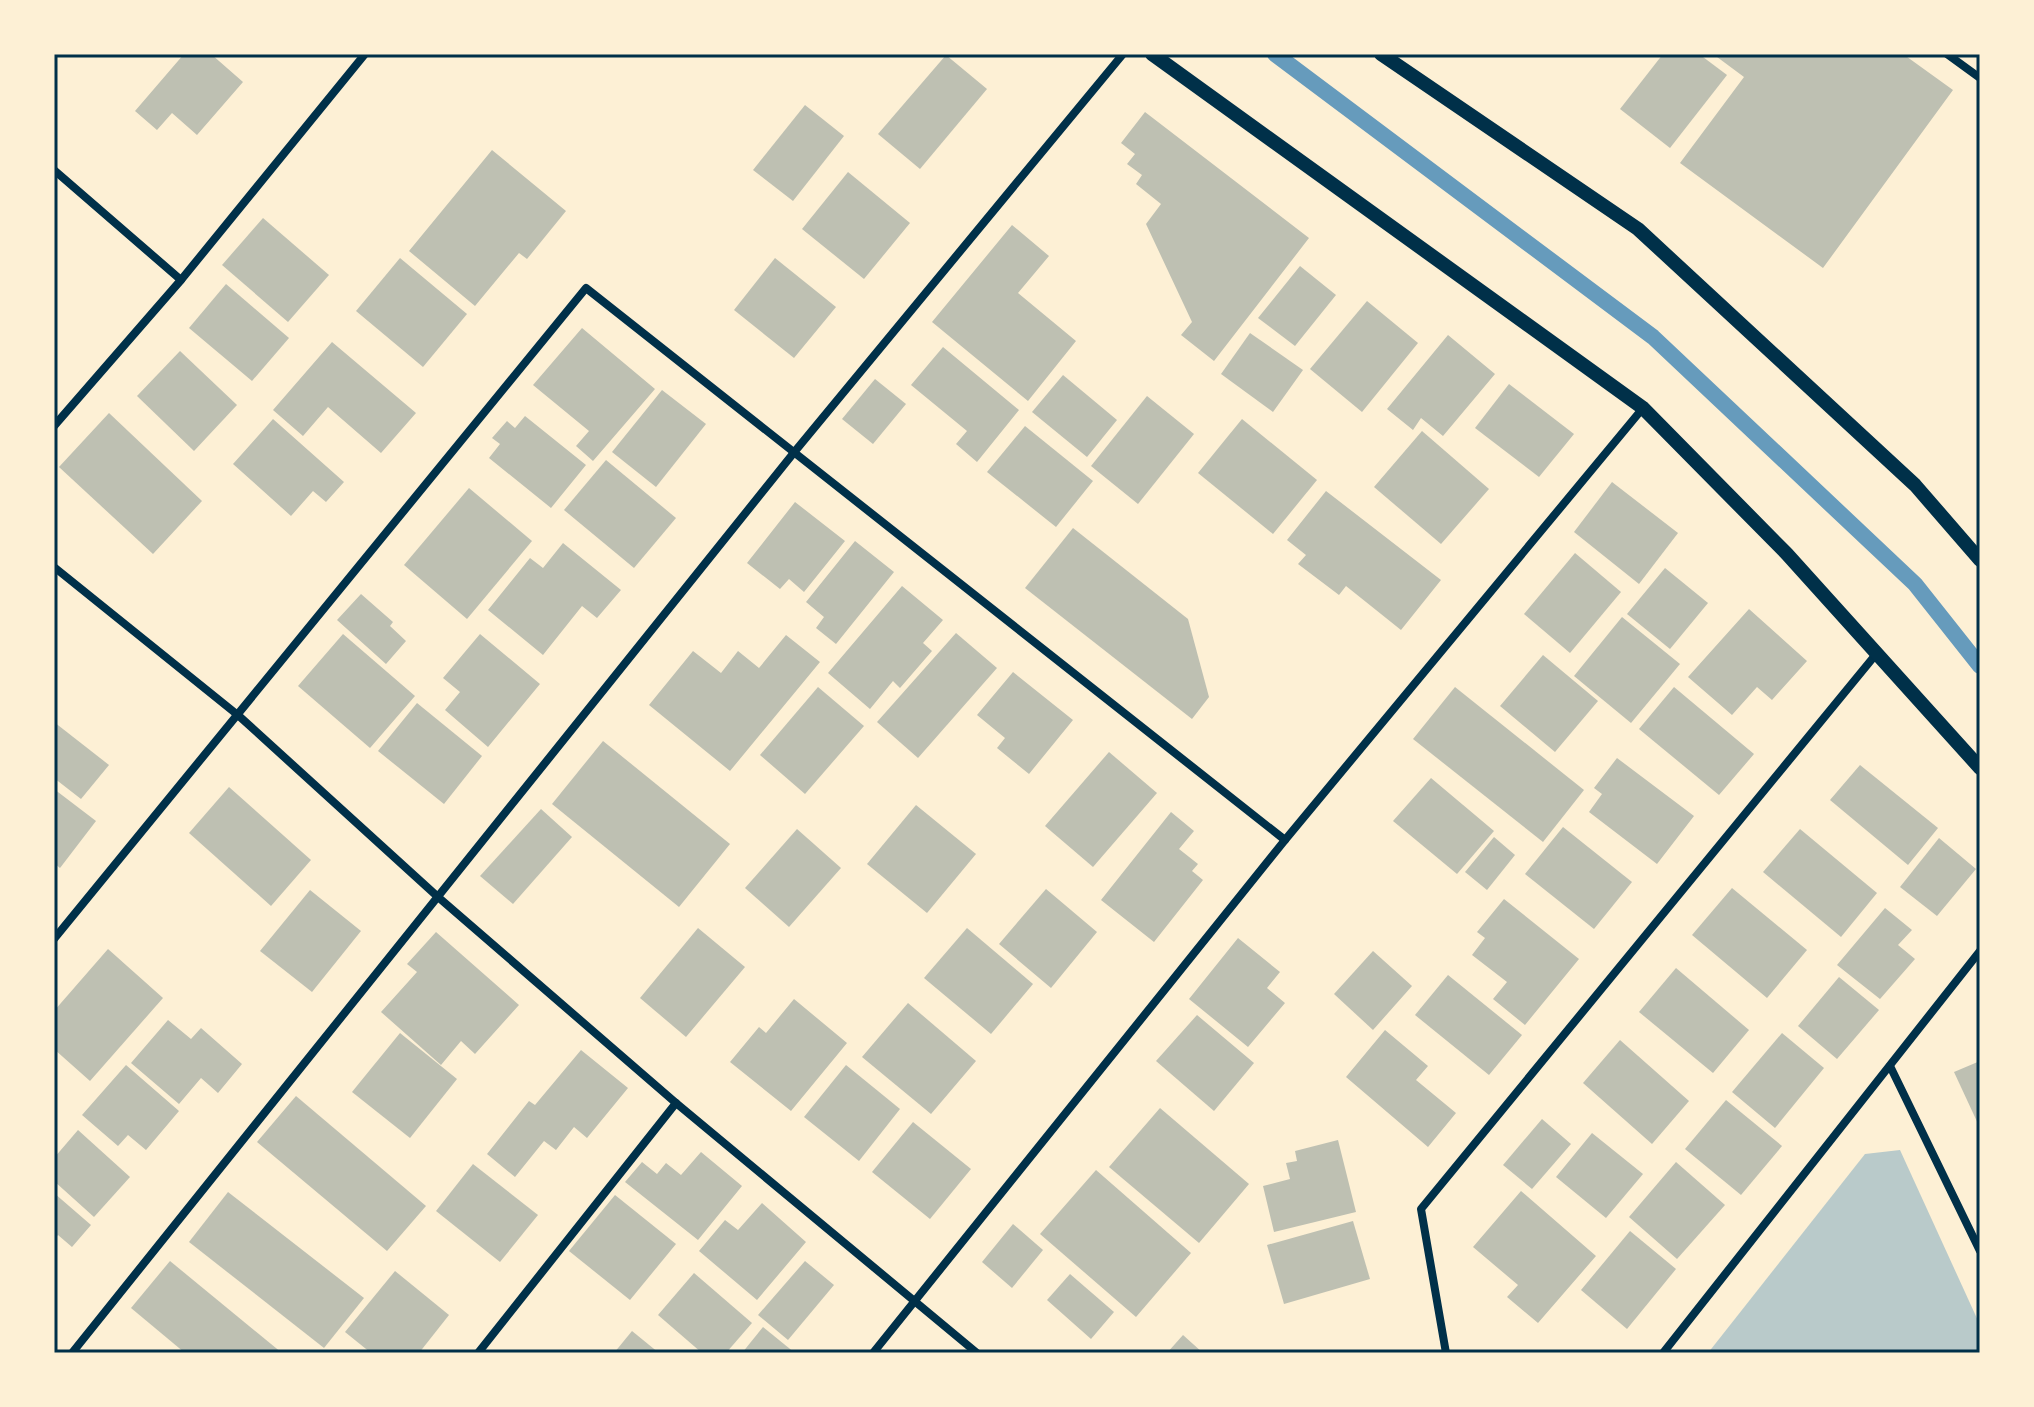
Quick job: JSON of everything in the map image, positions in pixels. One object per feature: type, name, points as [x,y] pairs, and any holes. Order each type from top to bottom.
[{"type":"street","points":[[54,426],[181,280],[365,54]]},
{"type":"street","points":[[72,1353],[796,450],[1123,54]]},
{"type":"street","points":[[1152,54],[1643,408],[1787,554],[1980,768]]},
{"type":"street","points":[[1381,54],[1638,229],[1915,485],[1980,560]]},
{"type":"street","points":[[1947,54],[1980,78]]},
{"type":"street","points":[[54,170],[181,280]]},
{"type":"street","points":[[54,939],[586,288],[796,450],[1285,840]]},
{"type":"street","points":[[873,1353],[1285,840],[1643,408]]},
{"type":"street","points":[[54,567],[239,716],[438,897],[676,1103],[977,1353]]},
{"type":"street","points":[[1446,1353],[1421,1209],[1877,653]]},
{"type":"street","points":[[1663,1353],[1980,951]]},
{"type":"street","points":[[1890,1066],[1980,1251]]},
{"type":"street","points":[[478,1353],[676,1103]]},
{"type":"shaded area","points":[[1900,1150],[1980,1325],[1980,1353],[1708,1353],[1865,1154]]},
{"type":"building","points":[[184,54],[211,54],[243,82],[197,135],[172,113],[157,130],[135,111]]},
{"type":"building","points":[[1663,54],[1699,54],[1727,75],[1670,148],[1620,109]]},
{"type":"building","points":[[1713,54],[1903,54],[1953,90],[1823,268],[1680,163],[1744,77]]},
{"type":"building","points":[[946,55],[987,89],[920,169],[878,134]]},
{"type":"building","points":[[805,105],[844,136],[793,201],[753,170]]},
{"type":"building","points":[[1145,112],[1309,238],[1214,361],[1181,335],[1192,322],[1146,224],[1161,204],[1136,184],[1142,175],[1127,164],[1135,154],[1121,143]]},
{"type":"building","points":[[492,150],[566,211],[527,259],[519,253],[475,306],[409,251]]},
{"type":"building","points":[[848,172],[910,223],[864,279],[802,229]]},
{"type":"building","points":[[263,218],[329,275],[288,322],[222,265]]},
{"type":"building","points":[[1012,225],[1049,256],[1018,293],[1076,341],[1028,401],[932,322]]},
{"type":"building","points":[[400,258],[467,314],[423,367],[356,311]]},
{"type":"building","points":[[775,258],[836,307],[794,358],[734,310]]},
{"type":"building","points":[[1300,266],[1336,295],[1295,346],[1258,318]]},
{"type":"building","points":[[226,284],[289,338],[252,381],[189,328]]},
{"type":"building","points":[[1367,301],[1418,343],[1362,412],[1310,369]]},
{"type":"building","points":[[582,328],[655,389],[593,461],[576,446],[589,431],[533,385]]},
{"type":"building","points":[[1250,333],[1303,370],[1273,412],[1221,374]]},
{"type":"building","points":[[1448,335],[1495,374],[1443,436],[1421,418],[1413,430],[1387,409]]},
{"type":"building","points":[[332,342],[416,413],[381,453],[328,407],[303,436],[273,410]]},
{"type":"building","points":[[943,347],[1019,410],[977,462],[956,444],[967,431],[911,385]]},
{"type":"building","points":[[180,351],[237,405],[194,451],[137,396]]},
{"type":"building","points":[[1063,375],[1117,420],[1087,457],[1032,412]]},
{"type":"building","points":[[875,379],[906,404],[873,444],[842,419]]},
{"type":"building","points":[[1509,384],[1574,434],[1539,477],[1475,428]]},
{"type":"building","points":[[662,390],[706,424],[656,487],[612,452]]},
{"type":"building","points":[[1147,396],[1194,434],[1138,504],[1091,466]]},
{"type":"building","points":[[109,413],[202,501],[153,554],[59,467]]},
{"type":"building","points":[[525,416],[586,465],[551,508],[489,458],[500,444],[492,438],[507,421],[515,428]]},
{"type":"building","points":[[273,419],[344,482],[326,502],[313,491],[291,516],[233,464]]},
{"type":"building","points":[[1242,419],[1317,480],[1273,534],[1198,473]]},
{"type":"building","points":[[1025,426],[1093,481],[1056,527],[987,472]]},
{"type":"building","points":[[1422,431],[1489,489],[1441,544],[1374,487]]},
{"type":"building","points":[[606,460],[676,518],[634,568],[564,510]]},
{"type":"building","points":[[1612,482],[1678,533],[1639,584],[1574,532]]},
{"type":"building","points":[[469,488],[532,541],[467,619],[404,565]]},
{"type":"building","points":[[1326,491],[1441,580],[1401,630],[1346,586],[1339,595],[1298,564],[1306,555],[1287,540]]},
{"type":"building","points":[[795,502],[845,541],[804,592],[789,579],[780,589],[747,563]]},
{"type":"building","points":[[1073,528],[1188,619],[1209,697],[1192,719],[1025,588]]},
{"type":"building","points":[[855,541],[894,572],[836,644],[816,628],[824,617],[806,602]]},
{"type":"building","points":[[563,543],[621,590],[597,618],[582,606],[543,655],[488,610],[530,558],[543,568]]},
{"type":"building","points":[[1575,553],[1621,592],[1570,653],[1524,614]]},
{"type":"building","points":[[1665,568],[1708,603],[1670,649],[1627,614]]},
{"type":"building","points":[[902,586],[943,620],[923,643],[932,651],[900,688],[893,681],[870,709],[828,673]]},
{"type":"building","points":[[361,594],[393,622],[390,626],[406,641],[386,664],[337,620]]},
{"type":"building","points":[[1749,609],[1807,661],[1772,700],[1757,687],[1732,715],[1688,677]]},
{"type":"building","points":[[1622,617],[1680,664],[1631,723],[1574,676]]},
{"type":"building","points":[[956,633],[997,668],[918,758],[877,722]]},
{"type":"building","points":[[343,634],[415,696],[370,748],[298,686]]},
{"type":"building","points":[[480,634],[540,684],[488,747],[445,710],[460,692],[443,678]]},
{"type":"building","points":[[786,635],[820,662],[730,771],[649,705],[693,651],[721,673],[738,651],[759,668]]},
{"type":"building","points":[[1543,655],[1598,701],[1555,752],[1500,706]]},
{"type":"building","points":[[1013,672],[1073,720],[1029,774],[997,748],[1005,738],[977,715]]},
{"type":"building","points":[[818,687],[864,726],[805,794],[760,755]]},
{"type":"building","points":[[1455,687],[1584,790],[1543,842],[1413,739]]},
{"type":"building","points":[[1674,687],[1754,754],[1719,795],[1639,729]]},
{"type":"building","points":[[417,703],[482,756],[444,804],[378,751]]},
{"type":"building","points":[[54,722],[109,765],[81,799],[54,778]]},
{"type":"building","points":[[603,741],[730,844],[679,907],[552,804]]},
{"type":"building","points":[[1109,752],[1157,793],[1093,867],[1045,826]]},
{"type":"building","points":[[1617,758],[1694,816],[1657,864],[1589,812],[1602,794],[1594,788]]},
{"type":"building","points":[[1860,765],[1938,828],[1908,865],[1830,800]]},
{"type":"building","points":[[1431,778],[1494,831],[1457,874],[1393,821]]},
{"type":"building","points":[[229,787],[311,860],[271,906],[189,833]]},
{"type":"building","points":[[54,789],[96,821],[60,868],[54,863]]},
{"type":"building","points":[[916,805],[976,854],[927,913],[867,864]]},
{"type":"building","points":[[541,809],[572,837],[513,904],[480,876]]},
{"type":"building","points":[[1171,812],[1194,831],[1179,849],[1198,864],[1192,871],[1203,880],[1154,942],[1101,900]]},
{"type":"building","points":[[1563,827],[1632,882],[1594,929],[1525,874]]},
{"type":"building","points":[[797,829],[841,868],[789,927],[745,888]]},
{"type":"building","points":[[1800,829],[1877,893],[1841,937],[1763,872]]},
{"type":"building","points":[[1494,837],[1515,855],[1487,890],[1465,872]]},
{"type":"building","points":[[1939,838],[1976,869],[1937,916],[1900,887]]},
{"type":"building","points":[[1732,888],[1807,950],[1767,998],[1692,935]]},
{"type":"building","points":[[1046,889],[1097,932],[1051,988],[999,944]]},
{"type":"building","points":[[310,890],[361,931],[312,992],[260,951]]},
{"type":"building","points":[[1504,899],[1579,959],[1525,1025],[1493,999],[1507,982],[1472,955],[1485,938],[1477,932]]},
{"type":"building","points":[[1885,908],[1912,930],[1898,945],[1915,959],[1880,999],[1837,965]]},
{"type":"building","points":[[698,928],[745,967],[686,1037],[640,998]]},
{"type":"building","points":[[967,928],[1033,984],[991,1034],[924,978]]},
{"type":"building","points":[[436,932],[519,1005],[475,1054],[461,1041],[441,1065],[381,1012],[417,972],[407,964]]},
{"type":"building","points":[[1238,938],[1280,972],[1267,988],[1285,1003],[1248,1047],[1189,999]]},
{"type":"building","points":[[108,949],[163,998],[90,1081],[54,1049],[54,1011]]},
{"type":"building","points":[[1373,951],[1412,986],[1373,1030],[1334,994]]},
{"type":"building","points":[[1676,968],[1749,1030],[1713,1073],[1639,1012]]},
{"type":"building","points":[[1448,975],[1522,1035],[1489,1075],[1415,1015]]},
{"type":"building","points":[[1839,977],[1879,1010],[1837,1059],[1798,1026]]},
{"type":"building","points":[[794,999],[847,1043],[791,1111],[730,1062],[759,1027],[766,1033]]},
{"type":"building","points":[[908,1003],[976,1061],[931,1114],[862,1057]]},
{"type":"building","points":[[1197,1015],[1254,1063],[1214,1111],[1156,1061]]},
{"type":"building","points":[[168,1020],[191,1039],[201,1028],[242,1064],[218,1093],[201,1078],[179,1104],[131,1063]]},
{"type":"building","points":[[1385,1030],[1428,1066],[1416,1080],[1456,1113],[1428,1147],[1346,1077]]},
{"type":"building","points":[[400,1033],[457,1079],[410,1138],[352,1092]]},
{"type":"building","points":[[1782,1033],[1824,1068],[1775,1128],[1732,1092]]},
{"type":"building","points":[[1620,1040],[1689,1101],[1652,1144],[1583,1083]]},
{"type":"building","points":[[581,1050],[628,1088],[587,1138],[574,1127],[556,1150],[544,1141],[515,1177],[487,1154],[529,1101],[535,1105]]},
{"type":"building","points":[[1980,1061],[1980,1128],[1954,1072]]},
{"type":"building","points":[[126,1065],[179,1111],[146,1150],[128,1135],[118,1146],[82,1115]]},
{"type":"building","points":[[846,1065],[900,1109],[859,1161],[804,1117]]},
{"type":"building","points":[[296,1096],[426,1206],[387,1251],[257,1142]]},
{"type":"building","points":[[1726,1100],[1782,1146],[1741,1195],[1685,1149]]},
{"type":"building","points":[[1160,1108],[1249,1184],[1199,1243],[1109,1167]]},
{"type":"building","points":[[1542,1119],[1571,1144],[1532,1189],[1503,1165]]},
{"type":"building","points":[[913,1122],[971,1169],[930,1219],[872,1172]]},
{"type":"building","points":[[78,1130],[130,1177],[94,1217],[54,1181],[54,1158]]},
{"type":"building","points":[[1592,1133],[1643,1174],[1606,1218],[1556,1177]]},
{"type":"building","points":[[1338,1140],[1356,1212],[1274,1232],[1263,1186],[1290,1179],[1286,1163],[1297,1161],[1295,1151]]},
{"type":"building","points":[[701,1152],[742,1186],[698,1240],[625,1182],[642,1162],[657,1174],[666,1163],[681,1175]]},
{"type":"building","points":[[1676,1162],[1725,1205],[1677,1259],[1629,1217]]},
{"type":"building","points":[[473,1164],[538,1215],[500,1262],[436,1211]]},
{"type":"building","points":[[1096,1170],[1191,1253],[1136,1317],[1040,1234]]},
{"type":"building","points":[[1521,1191],[1596,1256],[1538,1323],[1507,1297],[1518,1285],[1473,1247]]},
{"type":"building","points":[[228,1192],[364,1298],[324,1348],[189,1242]]},
{"type":"building","points":[[54,1193],[91,1225],[72,1247],[58,1235],[54,1240]]},
{"type":"building","points":[[615,1195],[676,1244],[630,1300],[569,1251]]},
{"type":"building","points":[[762,1203],[806,1242],[757,1300],[699,1251],[725,1220],[738,1230]]},
{"type":"building","points":[[1353,1221],[1370,1279],[1284,1304],[1267,1245]]},
{"type":"building","points":[[1013,1224],[1043,1250],[1012,1288],[982,1262]]},
{"type":"building","points":[[1630,1231],[1676,1269],[1627,1329],[1581,1290]]},
{"type":"building","points":[[170,1261],[282,1353],[185,1353],[131,1308]]},
{"type":"building","points":[[805,1261],[834,1285],[788,1340],[758,1315]]},
{"type":"building","points":[[395,1271],[449,1315],[419,1353],[371,1353],[345,1332]]},
{"type":"building","points":[[694,1273],[752,1323],[726,1353],[702,1353],[658,1315]]},
{"type":"building","points":[[1070,1274],[1114,1312],[1091,1339],[1047,1300]]},
{"type":"building","points":[[763,1327],[795,1353],[742,1353]]},
{"type":"building","points":[[632,1331],[659,1353],[614,1353]]},
{"type":"building","points":[[1183,1335],[1203,1353],[1167,1353]]},
{"type":"waterway","points":[[1275,54],[1653,337],[1915,584],[1980,666]]}]
